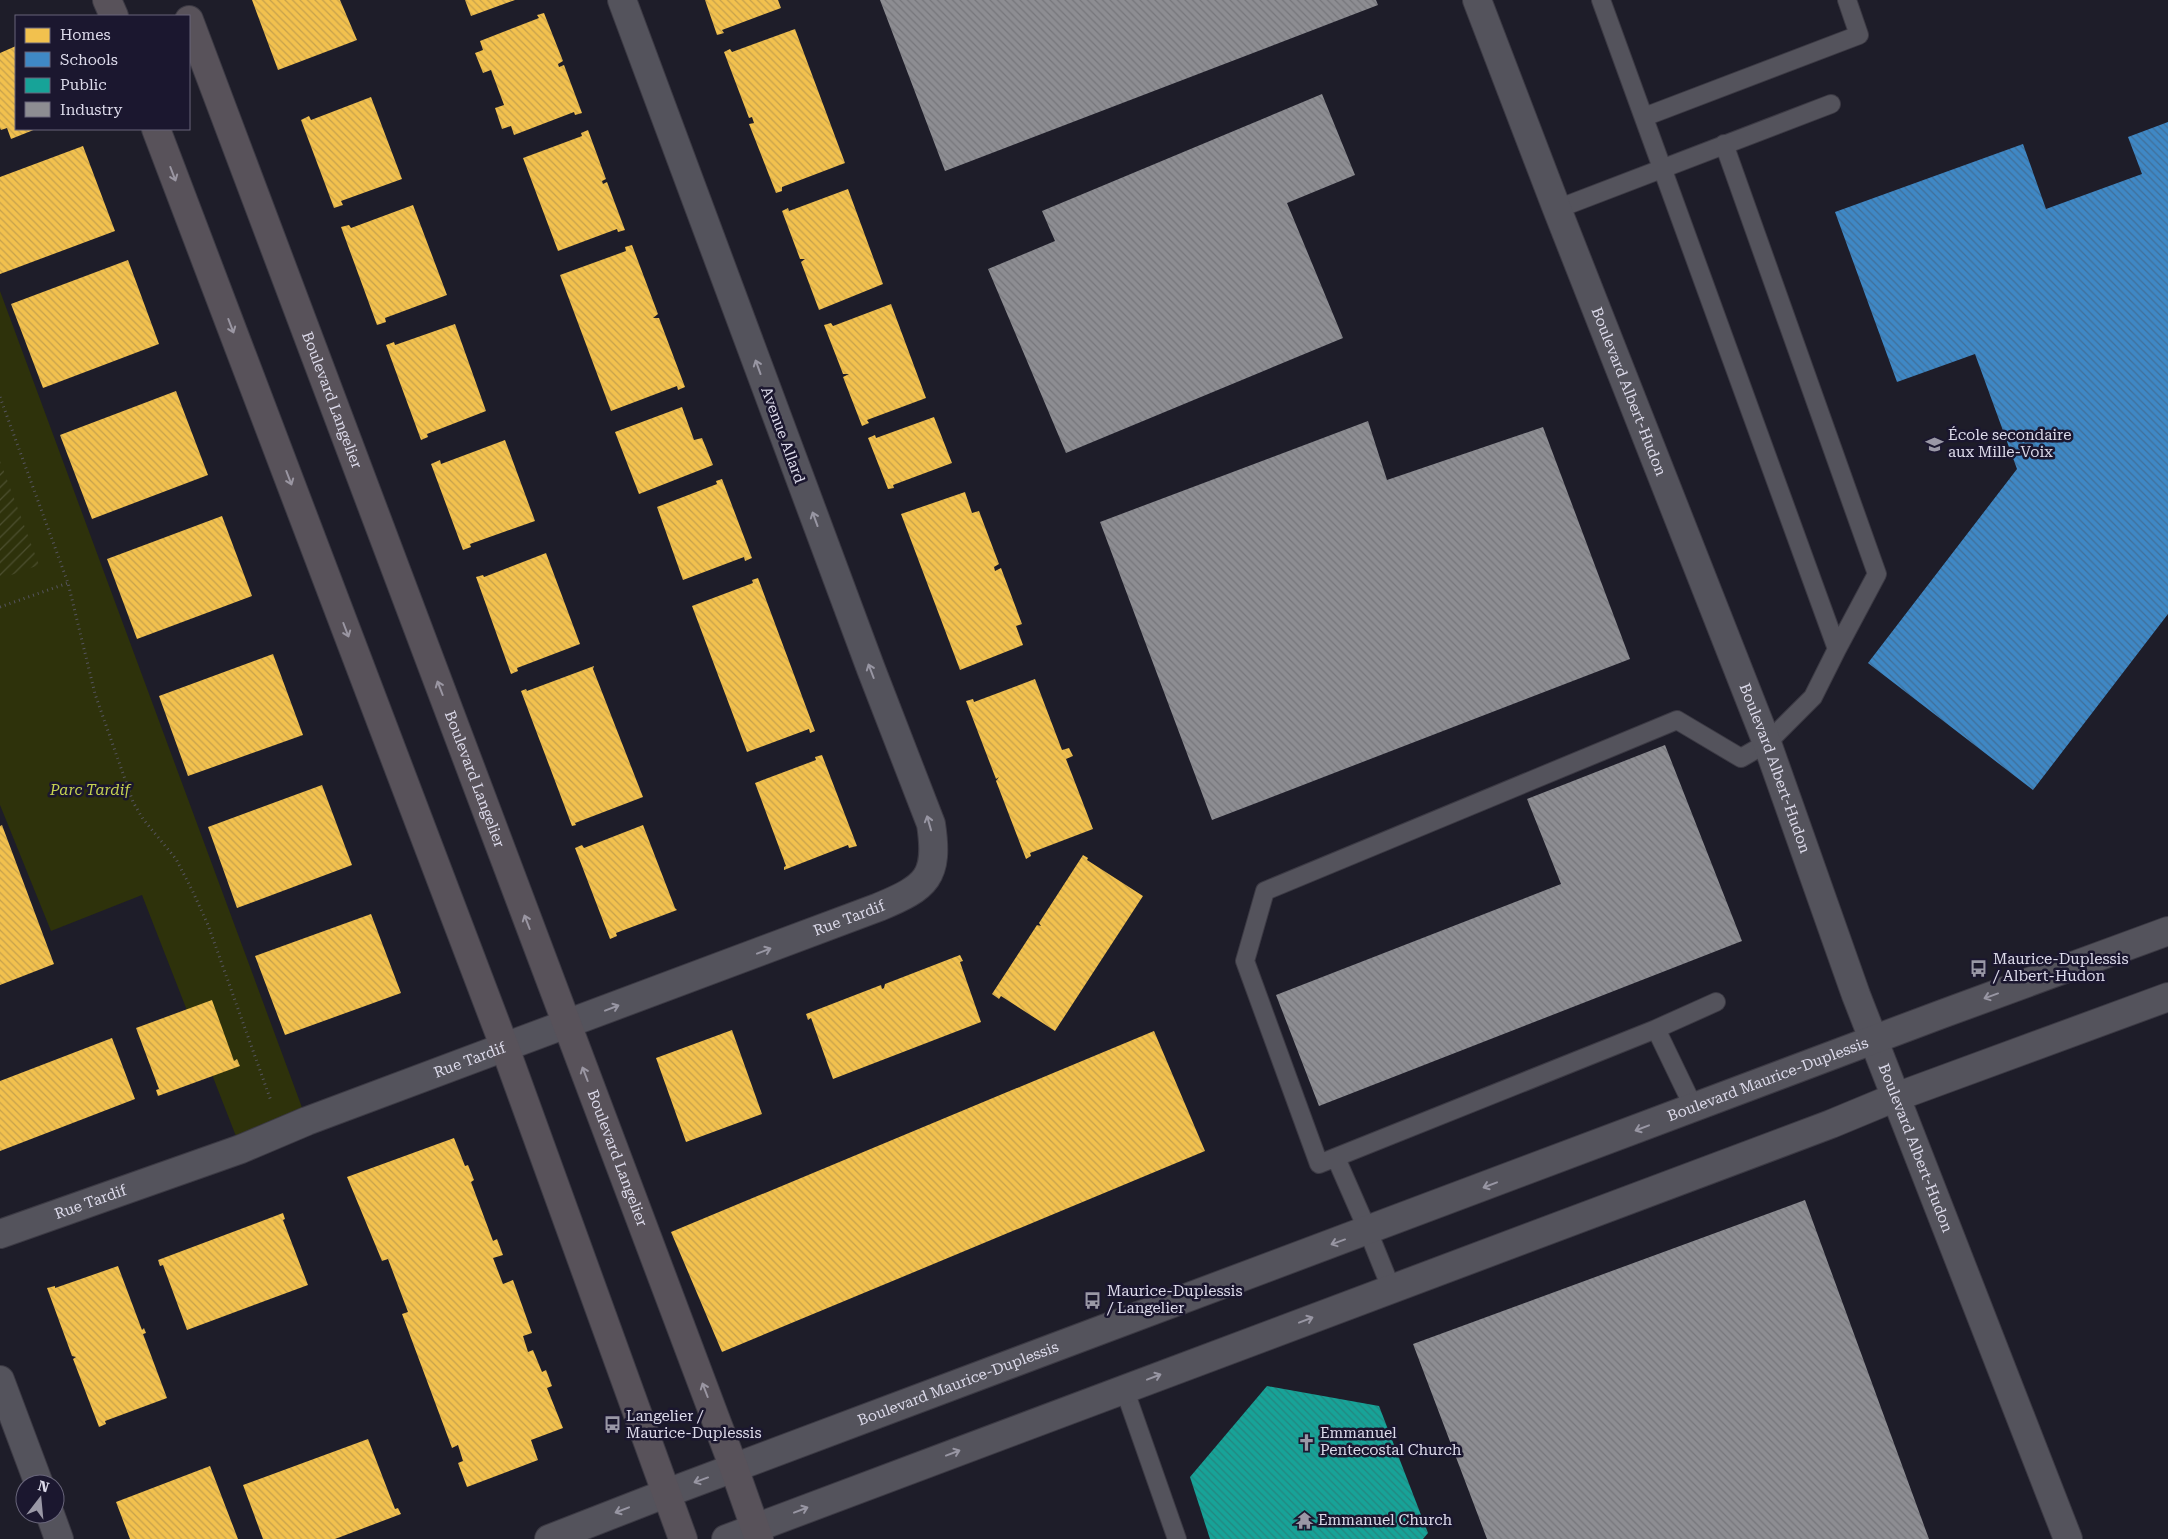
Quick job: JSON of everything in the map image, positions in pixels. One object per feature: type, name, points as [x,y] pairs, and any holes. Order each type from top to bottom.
[{"type":"main road","points":[[107,0],[114,15]]},
{"type":"main road","points":[[181,0],[187,15]]},
{"type":"main road","name":"Boulevard Langelier","points":[[190,23],[757,1533]]},
{"type":"main road","points":[[156,130],[505,1048],[683,1539]]},
{"type":"street","name":"Avenue Allard","points":[[622,0],[870,669],[930,824],[934,848],[932,871]]},
{"type":"street","name":"Boulevard Albert-Hudon","points":[[1478,0],[1557,208],[1767,743],[1856,995],[2068,1539]]},
{"type":"street","name":"Rue Tardif","points":[[0,1234],[283,1132],[895,900],[910,894],[932,871]]},
{"type":"street","name":"Boulevard Maurice-Duplessis","points":[[549,1539],[667,1493],[2168,931]]},
{"type":"street","points":[[726,1539],[757,1533],[1124,1388],[1831,1124],[1896,1097],[2168,997]]},
{"type":"street","points":[[0,1380],[35,1474]]},
{"type":"street","points":[[54,1524],[59,1539]]},
{"type":"lane","points":[[1601,0],[1664,168],[1837,649]]},
{"type":"lane","points":[[1644,117],[1859,35],[1847,0]]},
{"type":"lane","points":[[1557,208],[1831,104]]},
{"type":"lane","points":[[1716,1002],[1656,1029],[1319,1164],[1245,961],[1265,891],[1677,720],[1741,758],[1767,743],[1813,697],[1877,574],[1724,144]]},
{"type":"lane","points":[[1656,1029],[1694,1108]]},
{"type":"lane","points":[[1336,1158],[1391,1288]]},
{"type":"lane","points":[[1124,1388],[1177,1539]]},
{"type":"path","points":[[0,397],[68,583],[95,694],[133,802],[143,818],[176,859],[193,892],[208,925],[283,1132]]},
{"type":"path","points":[[0,607],[68,583]]},
{"type":"green space","name":"Parc Tardif","points":[[0,291],[307,1121],[241,1149],[142,895],[51,931],[0,805]]},
{"type":"green space","points":[[0,461],[39,565],[0,579]]},
{"type":"building: Homes","points":[[252,0],[340,0],[357,40],[278,70]]},
{"type":"building: Homes","points":[[465,0],[515,0],[471,16]]},
{"type":"building: Homes","points":[[705,0],[778,0],[781,8],[722,30],[724,33],[717,35]]},
{"type":"building: Homes","points":[[544,13],[563,61],[558,64],[559,67],[564,65],[582,113],[575,115],[574,112],[514,135],[511,126],[502,129],[495,108],[504,105],[491,70],[483,73],[475,53],[483,50],[480,41],[539,18],[537,15]]},
{"type":"building: Homes","points":[[795,29],[845,163],[782,187],[782,191],[776,193],[749,124],[754,123],[752,117],[749,118],[724,52],[730,49],[732,52]]},
{"type":"building: Homes","points":[[15,46],[15,130],[34,130],[11,139],[7,128],[1,130],[0,128],[0,53]]},
{"type":"building: Homes","points":[[371,97],[402,179],[341,201],[343,205],[334,208],[301,120],[309,116],[311,120]]},
{"type":"building: Homes","points":[[588,130],[606,179],[602,181],[603,184],[607,182],[625,230],[618,232],[617,229],[558,251],[523,158],[582,136],[581,133]]},
{"type":"building: Homes","points":[[83,146],[115,231],[0,274],[0,177]]},
{"type":"building: Homes","points":[[848,189],[883,284],[819,310],[801,262],[805,259],[800,259],[782,211],[788,208],[789,211]]},
{"type":"building: Homes","points":[[413,205],[447,295],[385,318],[386,322],[377,325],[341,227],[349,225],[351,228]]},
{"type":"building: Homes","points":[[632,245],[658,314],[653,318],[659,318],[685,387],[678,390],[677,386],[611,411],[560,275],[626,251],[625,247]]},
{"type":"building: Homes","points":[[128,260],[159,344],[43,388],[11,304]]},
{"type":"building: Homes","points":[[891,304],[926,398],[867,420],[869,423],[862,426],[843,377],[849,374],[843,374],[824,325],[831,323],[833,326]]},
{"type":"building: Homes","points":[[455,324],[486,411],[427,434],[428,437],[421,440],[386,345],[394,342],[395,345]]},
{"type":"building: Homes","points":[[176,391],[208,475],[92,519],[60,435]]},
{"type":"building: Homes","points":[[682,407],[694,440],[702,438],[713,465],[639,494],[615,432]]},
{"type":"building: Homes","points":[[934,417],[952,463],[893,485],[894,488],[888,489],[868,438],[875,435],[876,438]]},
{"type":"building: Homes","points":[[505,440],[535,521],[470,544],[471,547],[463,550],[431,464],[440,460],[441,464]]},
{"type":"building: Homes","points":[[722,479],[752,558],[745,561],[744,557],[683,580],[657,507],[717,484],[716,481]]},
{"type":"building: Homes","points":[[965,492],[972,513],[979,511],[999,564],[994,567],[995,571],[1001,568],[1022,624],[1016,626],[1023,645],[960,670],[901,514]]},
{"type":"building: Homes","points":[[222,516],[252,596],[137,639],[107,559]]},
{"type":"building: Homes","points":[[546,553],[580,644],[517,668],[518,671],[511,674],[476,577],[483,575],[484,577]]},
{"type":"building: Homes","points":[[758,578],[815,731],[810,733],[809,729],[747,752],[692,606],[753,583],[752,580]]},
{"type":"building: Homes","points":[[273,654],[303,735],[188,776],[159,696]]},
{"type":"building: Homes","points":[[594,666],[593,669],[643,797],[575,823],[576,825],[572,826],[521,691],[526,689],[527,691]]},
{"type":"building: Homes","points":[[1035,679],[1062,750],[1069,748],[1073,756],[1066,759],[1093,829],[1030,853],[1031,856],[1026,859],[996,781],[999,777],[996,779],[966,701],[973,699],[974,702]]},
{"type":"building: Homes","points":[[822,755],[857,846],[849,848],[848,845],[784,870],[786,866],[755,783],[816,760],[815,757]]},
{"type":"building: Homes","points":[[322,785],[352,865],[237,908],[208,827]]},
{"type":"building: Homes","points":[[2,825],[54,964],[0,985],[0,826]]},
{"type":"building: Homes","points":[[643,825],[677,910],[616,933],[617,936],[610,939],[575,848],[582,845],[584,848]]},
{"type":"building: Homes","points":[[1083,855],[1088,858],[1087,860],[1143,896],[1055,1031],[1001,996],[999,999],[992,994],[1037,925],[1041,926],[1039,923]]},
{"type":"building: Homes","points":[[371,914],[401,993],[285,1035],[255,956]]},
{"type":"building: Homes","points":[[960,955],[963,961],[960,962],[981,1022],[833,1079],[811,1018],[808,1020],[806,1014],[881,985],[882,989],[885,984]]},
{"type":"building: Homes","points":[[212,1000],[234,1061],[237,1059],[240,1066],[158,1096],[156,1090],[159,1089],[136,1028]]},
{"type":"building: Homes","points":[[732,1030],[762,1114],[686,1142],[656,1058]]},
{"type":"building: Homes","points":[[1154,1031],[1205,1151],[722,1352],[671,1232]]},
{"type":"building: Homes","points":[[112,1038],[135,1099],[0,1151],[0,1081]]},
{"type":"building: Homes","points":[[454,1138],[465,1166],[468,1165],[474,1180],[471,1182],[493,1241],[497,1239],[503,1255],[493,1258],[503,1284],[513,1280],[532,1333],[523,1336],[528,1352],[533,1350],[542,1372],[546,1370],[552,1386],[547,1388],[563,1428],[531,1440],[538,1460],[467,1487],[458,1463],[463,1461],[458,1445],[452,1448],[402,1314],[408,1312],[388,1259],[382,1261],[347,1177]]},
{"type":"building: Homes","points":[[283,1213],[285,1219],[283,1220],[308,1285],[187,1330],[163,1265],[160,1266],[158,1260]]},
{"type":"building: Homes","points":[[118,1266],[142,1330],[144,1328],[146,1333],[143,1334],[167,1398],[105,1421],[106,1424],[99,1427],[73,1359],[76,1357],[72,1356],[47,1288],[55,1286],[55,1288]]},
{"type":"building: Homes","points":[[368,1439],[395,1509],[398,1508],[401,1514],[335,1539],[263,1539],[243,1485]]},
{"type":"building: Homes","points":[[210,1466],[238,1539],[130,1539],[116,1502]]},
{"type":"building: Schools","points":[[2168,122],[2168,614],[2033,790],[1868,663],[2017,469],[1975,354],[1897,382],[1835,212],[2023,144],[2046,209],[2142,174],[2128,137]]},
{"type":"building: Public","name":"Emmanuel Pentecostal Church","points":[[1267,1386],[1379,1406],[1428,1533],[1423,1539],[1210,1539],[1190,1477]]},
{"type":"building: Industry","points":[[880,0],[1376,0],[1378,5],[945,171]]},
{"type":"building: Industry","points":[[1322,94],[1355,175],[1287,203],[1343,338],[1066,453],[988,269],[1055,241],[1042,211]]},
{"type":"building: Industry","points":[[1368,421],[1387,480],[1543,427],[1630,659],[1212,820],[1100,522]]},
{"type":"building: Industry","points":[[1665,745],[1742,941],[1319,1106],[1276,995],[1561,884],[1527,799]]},
{"type":"building: Industry","points":[[1805,1200],[1929,1539],[1487,1539],[1413,1344]]},
{"type":"place","name":"École secondaire aux Mille-Voix","points":[[1934,444]]},
{"type":"place","name":"Maurice-Duplessis / Albert-Hudon","points":[[1979,968]]},
{"type":"place","name":"Maurice-Duplessis / Langelier","points":[[1093,1300]]},
{"type":"place","name":"Langelier / Maurice-Duplessis","points":[[612,1425]]},
{"type":"place","name":"Emmanuel Pentecostal Church","points":[[1306,1442]]},
{"type":"place","name":"Emmanuel Church","points":[[1304,1520]]}]
